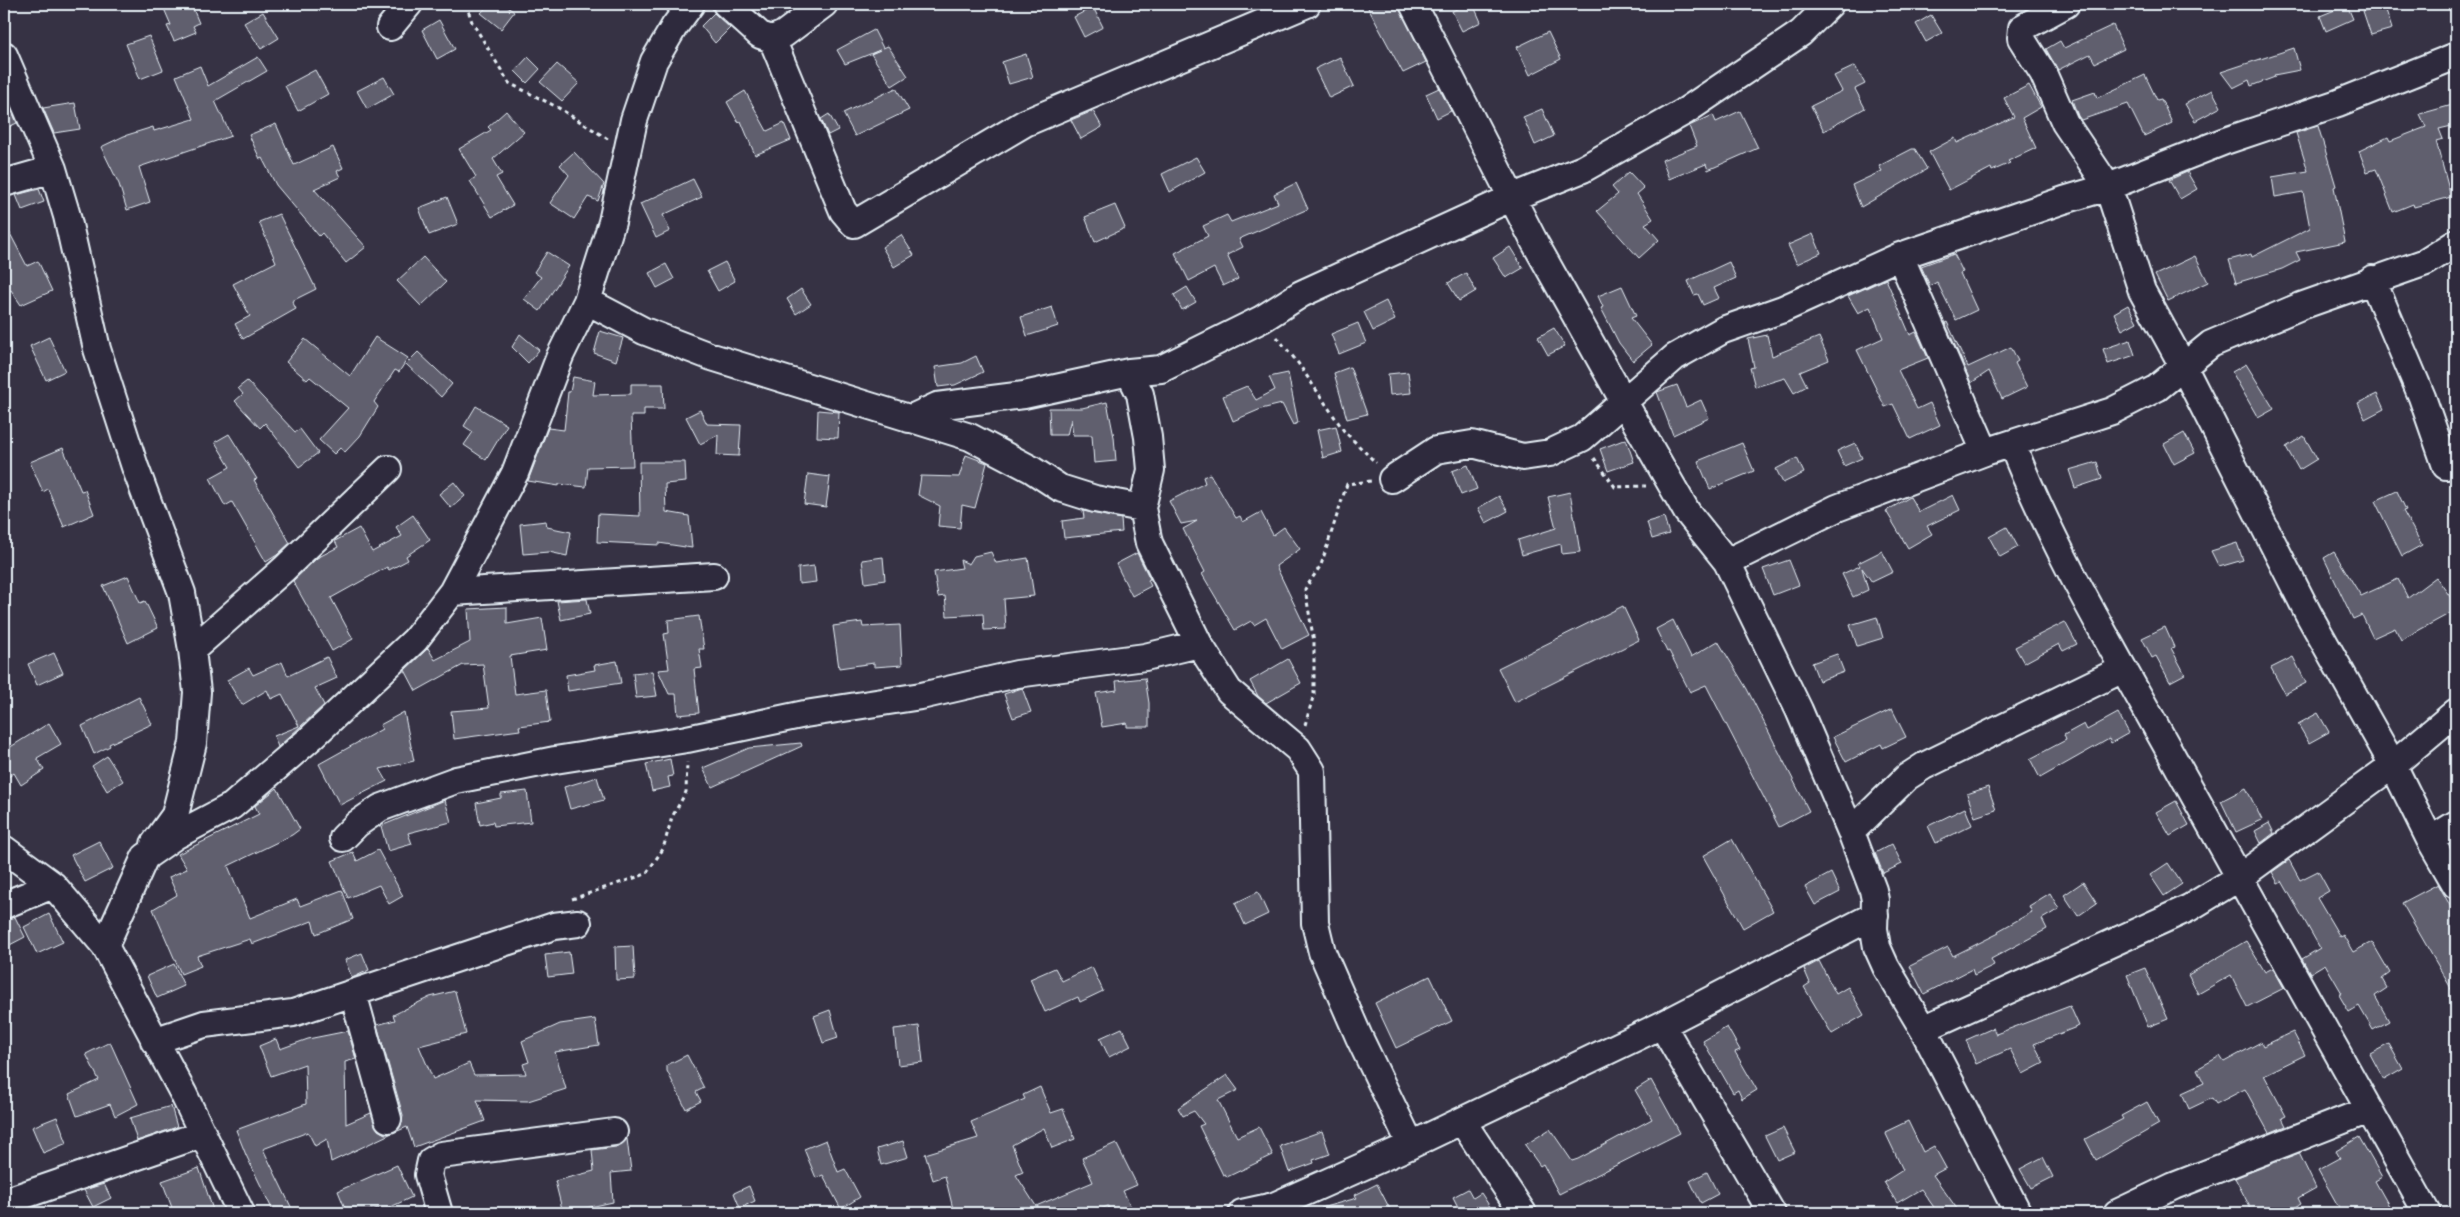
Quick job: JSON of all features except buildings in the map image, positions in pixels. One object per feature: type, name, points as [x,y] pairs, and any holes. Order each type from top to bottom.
[{"type":"street","points":[[390,27],[409,4]]},
{"type":"street","points":[[144,857],[175,836],[232,806],[239,800],[312,737],[415,640],[452,592],[515,474],[560,356],[587,301],[612,222],[634,120],[654,61],[674,27],[691,4]]},
{"type":"street","points":[[726,4],[760,35],[772,39],[784,34],[824,4]]},
{"type":"street","points":[[772,39],[843,211],[854,224],[1024,123],[1307,4]]},
{"type":"street","points":[[1413,4],[1535,243],[1624,402],[1687,512],[1727,562],[1799,710],[1874,890],[1877,947],[1886,968],[1923,1030],[2018,1213]]},
{"type":"street","points":[[909,419],[937,406],[1024,396],[1129,372],[1161,369],[1262,319],[1301,294],[1513,197],[1583,169],[1684,112],[1801,32],[1830,4]]},
{"type":"street","points":[[2066,4],[2022,28],[2021,38],[2043,74],[2065,123],[2108,187],[2142,291],[2183,366],[2309,615],[2393,765],[2430,840],[2456,885]]},
{"type":"street","points":[[4,55],[53,168],[67,216],[97,349],[135,467],[182,593],[197,692],[193,744],[175,815],[144,857],[105,946]]},
{"type":"street","points":[[1392,479],[1436,450],[1472,444],[1523,457],[1550,453],[1582,438],[1675,357],[1723,330],[1784,309],[1900,256],[2064,200],[2108,187],[2225,141],[2338,103],[2456,56]]},
{"type":"street","points":[[4,183],[53,168]]},
{"type":"street","points":[[1727,562],[1837,508],[1985,452],[2112,411],[2157,388],[2211,344],[2372,279],[2426,262],[2456,243]]},
{"type":"street","points":[[1900,256],[1985,452]]},
{"type":"street","points":[[2372,279],[2422,397],[2446,466]]},
{"type":"street","points":[[587,301],[644,331],[712,357],[970,437],[1031,469],[1060,488],[1094,499],[1142,508]]},
{"type":"street","points":[[1129,372],[1140,394],[1148,437],[1151,470],[1142,508],[1149,543],[1199,644],[1229,691],[1298,749],[1312,770],[1315,923],[1322,952],[1359,1036],[1411,1145]]},
{"type":"street","points":[[2012,444],[2028,484],[2053,535],[2123,669],[2427,1213]]},
{"type":"street","points":[[192,650],[284,569],[388,469]]},
{"type":"street","points":[[452,592],[714,576]]},
{"type":"street","points":[[343,838],[357,824],[380,808],[456,780],[555,760],[687,739],[805,714],[921,696],[1017,674],[1145,657],[1199,644]]},
{"type":"street","points":[[1851,832],[1907,778],[1924,766],[2123,669]]},
{"type":"street","points":[[1923,1030],[2188,908],[2240,877],[2393,765],[2456,712]]},
{"type":"street","points":[[2430,840],[2456,824]]},
{"type":"street","points":[[4,849],[53,885],[105,946],[241,1213]]},
{"type":"street","points":[[4,905],[53,885]]},
{"type":"street","points":[[1242,1213],[1276,1210],[1662,1025],[1875,915]]},
{"type":"street","points":[[154,1041],[204,1024],[293,1014],[566,924]]},
{"type":"street","points":[[353,993],[388,1119]]},
{"type":"street","points":[[1662,1025],[1772,1213]]},
{"type":"street","points":[[2116,1213],[2174,1186],[2369,1110]]},
{"type":"street","points":[[1462,1121],[1523,1213]]},
{"type":"street","points":[[439,1213],[428,1174],[431,1161],[441,1155],[614,1132]]},
{"type":"street","points":[[21,1203],[202,1134]]},
{"type":"path","points":[[466,4],[472,22],[509,83],[557,107],[628,151]]},
{"type":"path","points":[[1262,319],[1298,363],[1344,431],[1392,479]]},
{"type":"path","points":[[1582,438],[1599,466],[1615,487],[1672,485]]},
{"type":"path","points":[[1298,749],[1314,694],[1314,642],[1304,589],[1321,565],[1347,484],[1392,479]]},
{"type":"path","points":[[566,924],[559,910],[568,901],[579,895],[646,874],[654,864],[663,849],[672,817],[686,792],[688,782],[687,739]]}]
